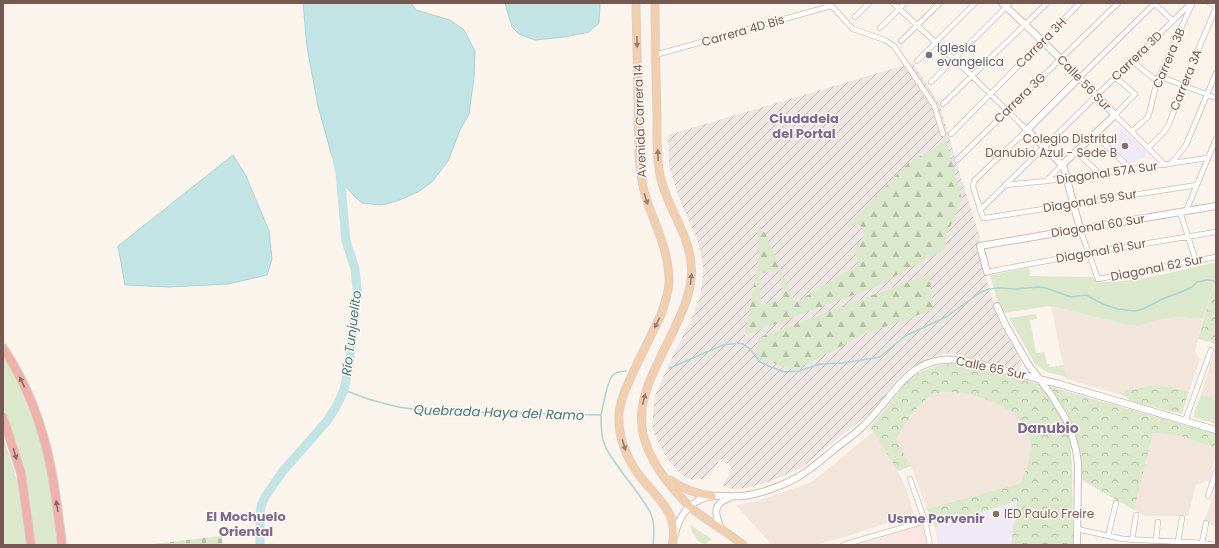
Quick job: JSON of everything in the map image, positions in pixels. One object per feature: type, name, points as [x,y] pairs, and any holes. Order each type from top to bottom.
[{"type":"highway","points":[[3,348],[26,390],[42,434],[51,468],[62,545]]},
{"type":"highway","points":[[3,417],[21,473],[31,545]]},
{"type":"main road","name":"Avenida Carrera 14","points":[[636,3],[640,173],[647,203],[666,256],[669,283],[660,317],[623,395],[619,424],[623,444],[628,457],[670,515],[674,524],[672,545]]},
{"type":"main road","name":"Avenida Carrera 14","points":[[655,3],[655,55],[658,157],[660,175],[666,195],[688,247],[692,272],[690,288],[685,305],[648,385],[641,409],[642,428],[644,440],[652,460],[680,498],[690,507],[743,545]]},
{"type":"main road","points":[[663,475],[676,485],[688,491],[696,494],[712,496]]},
{"type":"street","points":[[855,17],[869,3]]},
{"type":"street","points":[[892,3],[918,25],[1008,110],[1062,165],[1067,178],[1080,229],[1089,253]]},
{"type":"street","points":[[880,28],[905,3]]},
{"type":"street","points":[[901,41],[940,3]]},
{"type":"street","points":[[917,61],[975,3]]},
{"type":"street","points":[[943,104],[1047,3]]},
{"type":"street","name":"Carrera 3H","points":[[951,134],[1080,3]]},
{"type":"street","name":"Carrera 3G","points":[[957,160],[1118,3]]},
{"type":"street","points":[[980,210],[973,184],[974,181],[1155,3],[1173,21]]},
{"type":"street","name":"Carrera 3D","points":[[980,210],[1192,3]]},
{"type":"street","name":"Carrera 3B","points":[[1132,131],[1147,118],[1157,81],[1192,3]]},
{"type":"street","points":[[1210,3],[1216,7]]},
{"type":"street","name":"Carrera 4D Bis","points":[[655,55],[830,4]]},
{"type":"street","points":[[830,4],[853,29],[886,40],[894,46],[934,105],[943,134]]},
{"type":"street","points":[[931,82],[1006,4]]},
{"type":"street","name":"Calle 56 Sur","points":[[1006,4],[1080,77],[1115,115],[1165,165]]},
{"type":"street","name":"Carrera 3A","points":[[1148,148],[1164,132],[1169,124],[1183,85],[1216,7]]},
{"type":"street","points":[[1132,61],[1157,81]]},
{"type":"street","points":[[1171,164],[1186,144],[1216,73]]},
{"type":"street","points":[[1159,76],[1216,98]]},
{"type":"street","points":[[1046,182],[1135,94],[1115,77]]},
{"type":"street","points":[[1094,134],[1131,169]]},
{"type":"street","points":[[1196,260],[1188,237],[1183,212],[1198,184],[1208,158],[1213,152],[1216,139]]},
{"type":"street","points":[[1076,152],[1100,174]]},
{"type":"street","name":"Diagonal 57A Sur","points":[[1005,185],[1046,182],[1208,158]]},
{"type":"street","name":"Diagonal 59 Sur","points":[[980,210],[983,218],[985,218],[1198,184]]},
{"type":"street","name":"Diagonal 60 Sur","points":[[987,272],[980,246],[1216,206]]},
{"type":"street","name":"Diagonal 61 Sur","points":[[987,272],[1216,232]]},
{"type":"street","name":"Diagonal 62 Sur","points":[[1089,253],[1098,279],[1216,257]]},
{"type":"street","points":[[997,306],[1003,320],[1028,364],[1050,393],[1066,419],[1074,442],[1078,464],[1077,545]]},
{"type":"street","points":[[1185,421],[1211,350]]},
{"type":"street","name":"Calle 65 Sur","points":[[674,536],[680,518],[698,501],[712,496],[748,496],[787,482],[809,470],[866,424],[908,375],[925,365],[943,360],[958,359],[1040,379],[1216,430]]},
{"type":"street","points":[[1208,496],[1216,471]]},
{"type":"street","points":[[910,479],[925,521],[930,545]]},
{"type":"street","name":"Calle 65 Sur","points":[[721,529],[717,518],[716,509],[723,500],[735,496]]},
{"type":"street","points":[[1108,536],[1116,503]]},
{"type":"street","points":[[1132,540],[1136,515]]},
{"type":"street","points":[[1178,541],[1182,518]]},
{"type":"street","points":[[843,545],[925,521]]},
{"type":"street","points":[[1156,540],[1158,522]]},
{"type":"street","points":[[1202,543],[1206,523]]},
{"type":"street","points":[[1077,529],[1132,540],[1178,541],[1214,545]]},
{"type":"shaded area","points":[[912,63],[940,105],[980,237],[977,249],[1001,327],[1021,362],[1020,370],[959,354],[943,354],[931,358],[906,371],[871,412],[801,468],[769,482],[746,488],[733,489],[723,486],[732,467],[720,459],[713,471],[702,480],[699,478],[693,480],[687,478],[679,472],[667,458],[654,434],[652,425],[655,396],[691,320],[700,297],[703,268],[697,239],[680,201],[669,167],[668,135]]},
{"type":"shaded area","name":"Colegio Distrital Danubio Azul - Sede B","points":[[1121,128],[1147,153],[1144,159],[1129,163],[1106,142]]},
{"type":"shaded area","points":[[1051,306],[1129,325],[1139,326],[1162,319],[1176,317],[1203,319],[1195,351],[1200,360],[1189,391],[1163,386],[1147,386],[1119,394],[1066,379]]},
{"type":"shaded area","points":[[1216,346],[1216,399],[1201,395]]},
{"type":"shaded area","points":[[949,392],[982,398],[996,403],[1008,410],[1017,418],[1024,428],[1029,439],[1031,453],[1021,483],[927,509],[913,471],[896,440],[919,405],[936,393]]},
{"type":"shaded area","points":[[873,432],[895,465],[906,488],[914,514],[845,537],[814,545],[772,545],[736,505],[754,502],[812,482]]},
{"type":"shaded area","points":[[1153,433],[1176,435],[1216,448],[1216,455],[1209,480],[1196,485],[1188,516],[1145,516],[1134,510]]},
{"type":"shaded area","points":[[1216,487],[1216,527],[1204,522]]},
{"type":"shaded area","name":"IED Paulo Freire","points":[[1018,501],[1011,545],[938,545],[935,527]]},
{"type":"shaded area","points":[[922,525],[926,545],[857,545]]},
{"type":"green space","points":[[946,140],[962,199],[947,234],[945,249],[875,287],[745,335],[759,255],[757,226],[765,233],[795,303],[859,264],[854,251],[865,234],[860,225],[847,227],[907,164]],"holes":[[[780,270],[783,299],[761,305],[760,273]]]},
{"type":"green space","points":[[1216,262],[1216,288],[1213,286],[1203,319],[1176,317],[1162,319],[1139,326],[1129,325],[1051,306],[1003,313],[990,275],[1029,268],[1030,276],[1092,277],[1097,280],[1107,282],[1155,276]]},
{"type":"green space","points":[[929,274],[932,295],[932,310],[862,335],[796,370],[756,358],[758,338]]},
{"type":"green space","points":[[1213,286],[1216,288],[1216,344],[1198,339]]},
{"type":"green space","points":[[1036,314],[1037,319],[1030,320],[1036,353],[1044,352],[1047,364],[1049,364],[1050,367],[1064,365],[1066,377],[1047,372],[1035,364],[1009,318]]},
{"type":"green space","points":[[3,353],[16,378],[37,431],[51,490],[58,545],[35,545],[30,500],[20,460],[3,406]]},
{"type":"green space","points":[[954,363],[1039,384],[1062,415],[1070,438],[1072,466],[1073,545],[1011,545],[1017,501],[935,527],[927,509],[1021,483],[1030,456],[1028,435],[1015,416],[1008,410],[993,402],[972,395],[951,392],[942,392],[929,397],[912,414],[896,440],[911,466],[898,471],[870,427],[910,379],[931,368]]},
{"type":"green space","points":[[1147,386],[1163,386],[1189,391],[1182,414],[1130,401],[1126,397],[1119,394]]},
{"type":"green space","points":[[1051,387],[1216,434],[1216,448],[1176,435],[1153,433],[1134,510],[1082,480],[1081,457],[1073,425]]},
{"type":"green space","points":[[1201,395],[1216,399],[1216,424],[1193,417]]},
{"type":"green space","points":[[3,435],[17,481],[26,545],[3,545]]},
{"type":"green space","points":[[690,525],[712,539],[705,544],[699,542],[692,532]]},
{"type":"green space","points":[[222,536],[223,545],[143,545]]},
{"type":"water","points":[[303,3],[411,3],[416,10],[450,20],[464,30],[475,51],[474,77],[469,114],[460,130],[448,161],[432,182],[418,192],[397,201],[381,205],[362,203],[345,186],[331,153],[318,106],[307,47]]},
{"type":"water","points":[[505,3],[600,3],[599,23],[589,32],[564,37],[535,40],[519,34],[512,27]]},
{"type":"water","points":[[233,155],[246,176],[269,231],[272,259],[267,275],[228,284],[169,287],[125,285],[118,246]]},
{"type":"waterway","name":"Río Tunjuelito","points":[[260,545],[261,506],[266,495],[283,471],[327,421],[344,390],[349,366],[357,289],[355,269],[346,241],[340,173],[337,161]]},
{"type":"waterway","name":"Quebrada Haya del Ramo","points":[[670,368],[723,345],[740,343],[750,349],[760,362],[785,372],[799,371],[820,364],[843,363],[880,357],[905,336],[946,317],[981,292],[989,289],[1046,288],[1071,297],[1086,295],[1103,304],[1118,309],[1134,311],[1143,309],[1192,287],[1197,282],[1207,280],[1216,282]]},
{"type":"waterway","name":"Quebrada Haya del Ramo","points":[[344,390],[368,399],[398,407],[428,411],[601,415],[607,388],[611,378],[618,372],[626,371]]},
{"type":"waterway","points":[[601,416],[602,434],[606,448],[617,466],[642,498],[652,516],[654,528],[653,545]]},
{"type":"place","name":"Iglesia evangelica","points":[[929,55]]},
{"type":"place","name":"Colegio Distrital Danubio Azul - Sede B","points":[[1125,146]]},
{"type":"place","name":"IED Paulo Freire","points":[[996,514]]},
{"type":"district","name":"Ciudadela del Portal","points":[[804,126]]},
{"type":"district","name":"Danubio","points":[[1048,428]]},
{"type":"district","name":"Usme Porvenir","points":[[936,518]]},
{"type":"district","name":"El Mochuelo Oriental","points":[[246,524]]}]
